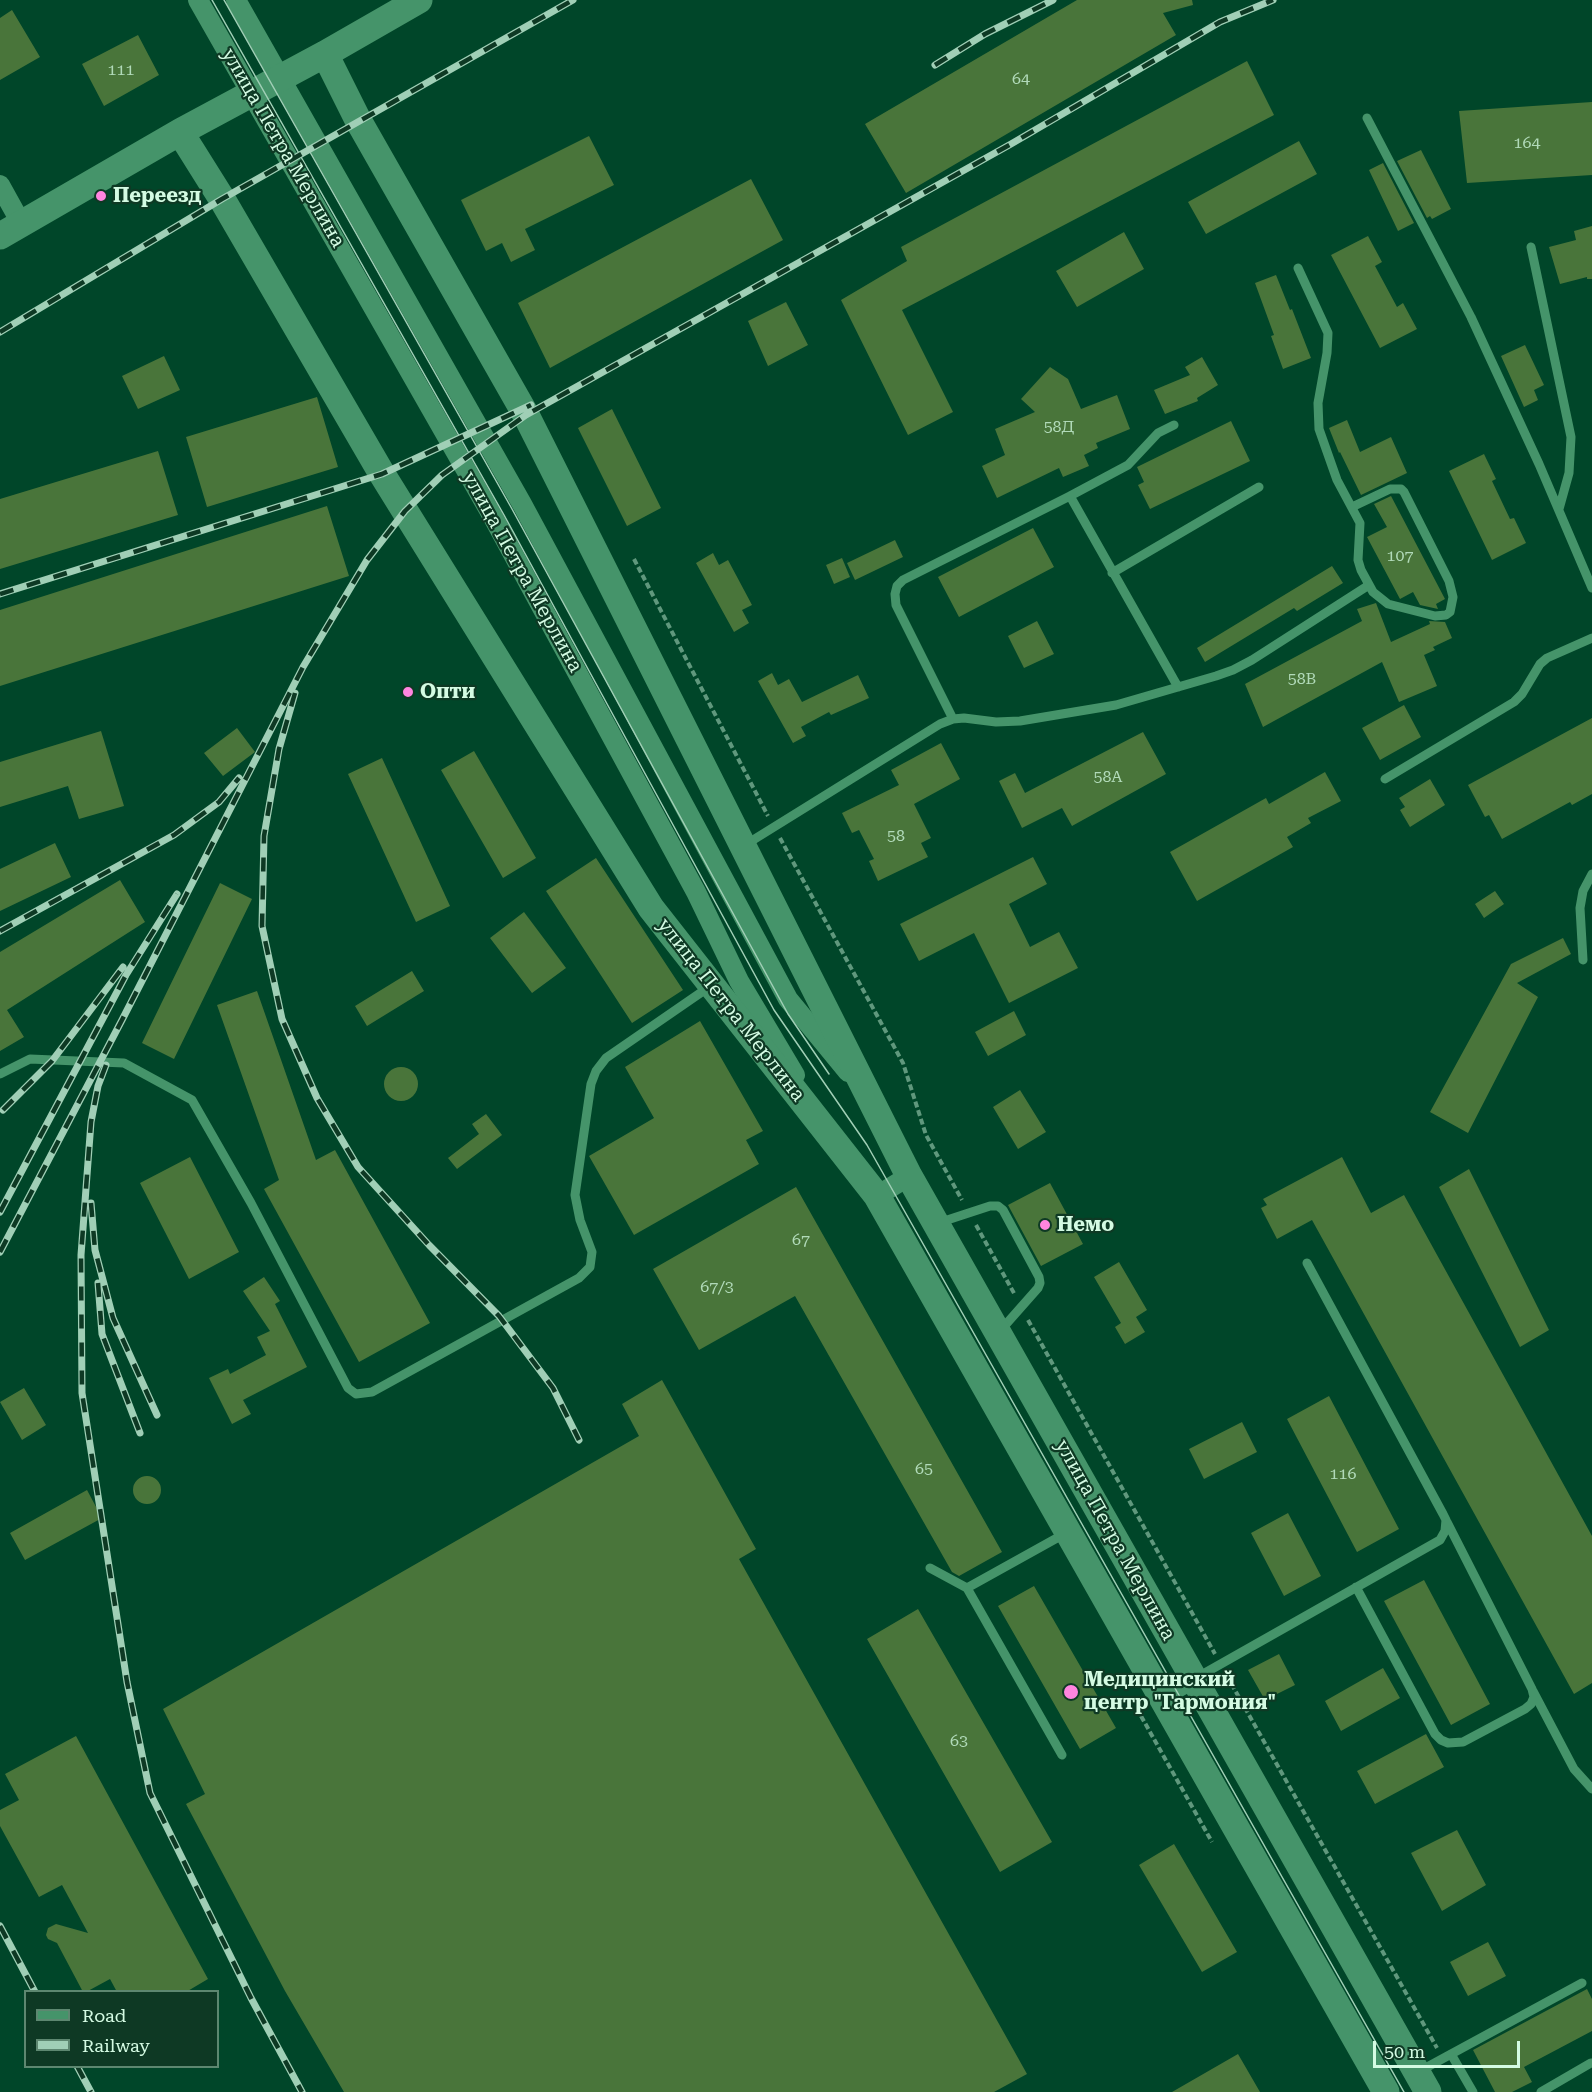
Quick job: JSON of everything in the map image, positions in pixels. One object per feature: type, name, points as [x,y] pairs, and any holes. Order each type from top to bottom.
[{"type":"main road","points":[[10,230],[180,132],[325,54],[419,0]]},
{"type":"main road","name":"улица Петра Мерлина","points":[[325,54],[358,120],[526,415],[909,1176],[1423,2082]]},
{"type":"main road","name":"улица Петра Мерлина","points":[[180,132],[222,199],[382,474],[651,908],[877,1196],[1386,2092]]},
{"type":"street","name":"улица Петра Мерлина","points":[[198,0],[494,519],[696,892],[739,981],[838,1147]]},
{"type":"street","name":"улица Петра Мерлина","points":[[236,0],[522,504],[788,999],[873,1103]]},
{"type":"street","points":[[0,185],[10,230]]},
{"type":"street","points":[[877,1196],[909,1176]]},
{"type":"street","points":[[1161,1697],[1194,1679]]},
{"type":"lane","points":[[1367,118],[1471,317],[1558,509],[1588,566],[1592,588]]},
{"type":"lane","points":[[1531,247],[1571,437],[1569,473],[1558,509]]},
{"type":"lane","points":[[1298,268],[1328,333],[1328,347],[1318,404],[1318,429],[1337,480],[1360,523],[1358,560],[1361,570],[1379,598],[1398,608],[1435,616],[1446,615],[1450,612],[1452,597],[1449,581],[1404,492],[1396,488],[1389,489],[1352,507]]},
{"type":"lane","points":[[952,719],[896,605],[897,586],[903,580],[1128,465],[1158,433],[1173,425]]},
{"type":"lane","points":[[1112,573],[1258,487]]},
{"type":"lane","points":[[1070,496],[1178,687]]},
{"type":"lane","points":[[743,846],[940,724],[952,719],[964,718],[1020,721],[1116,705],[1233,670],[1369,585]]},
{"type":"lane","points":[[1385,779],[1514,702],[1546,658],[1592,638]]},
{"type":"lane","points":[[1583,960],[1580,908],[1583,891],[1592,874]]},
{"type":"lane","points":[[0,1074],[30,1059],[124,1063],[192,1100],[250,1203],[348,1388],[356,1394],[372,1392],[579,1278],[590,1267],[592,1252],[580,1220],[575,1195],[591,1084],[596,1071],[606,1058],[711,985]]},
{"type":"lane","points":[[936,1223],[990,1206],[998,1206],[1003,1210],[1039,1277],[1040,1283],[998,1333]]},
{"type":"lane","points":[[1308,1263],[1446,1520],[1574,1770],[1592,1789]]},
{"type":"lane","points":[[1194,1679],[1440,1540],[1445,1532],[1446,1520]]},
{"type":"lane","points":[[967,1588],[1068,1532]]},
{"type":"lane","points":[[930,1568],[967,1588],[1062,1755]]},
{"type":"lane","points":[[1356,1587],[1435,1734],[1441,1740],[1463,1742],[1525,1709],[1531,1704],[1534,1696],[1532,1689]]},
{"type":"lane","points":[[1423,2082],[1447,2056],[1582,1983]]},
{"type":"lane","points":[[1447,2056],[1473,2092]]},
{"type":"lane","points":[[1541,2092],[1591,2063]]},
{"type":"path","points":[[634,559],[774,827],[903,1063],[926,1135],[1220,1664],[1447,2056]]},
{"type":"path","points":[[1141,1716],[1212,1842]]},
{"type":"building","points":[[1077,0],[1192,0],[1193,5],[1163,13],[1176,35],[906,193],[865,124]]},
{"type":"building","points":[[12,10],[40,57],[0,80],[0,18]]},
{"type":"building","points":[[138,35],[159,75],[104,106],[82,64]]},
{"type":"building","points":[[1247,61],[1274,115],[902,310],[953,412],[908,435],[841,300],[907,261],[901,247]]},
{"type":"building","points":[[1592,102],[1592,175],[1467,183],[1459,111]]},
{"type":"building","points":[[589,136],[614,185],[525,229],[535,250],[511,262],[502,243],[486,251],[461,200]]},
{"type":"building","points":[[1299,141],[1317,174],[1206,234],[1188,202]]},
{"type":"building","points":[[1421,150],[1451,209],[1432,219],[1430,216],[1427,218],[1397,161]]},
{"type":"building","points":[[1383,163],[1414,223],[1398,231],[1369,170]]},
{"type":"building","points":[[751,179],[783,240],[550,368],[518,303]]},
{"type":"building","points":[[1592,226],[1592,279],[1587,279],[1587,277],[1560,284],[1549,247],[1576,240],[1574,231]]},
{"type":"building","points":[[1124,232],[1144,269],[1077,307],[1056,271]]},
{"type":"building","points":[[1368,236],[1382,262],[1375,266],[1397,307],[1403,303],[1417,329],[1380,348],[1331,255]]},
{"type":"building","points":[[1276,275],[1311,358],[1283,369],[1271,336],[1274,335],[1255,283]]},
{"type":"building","points":[[786,302],[808,345],[768,366],[748,321]]},
{"type":"building","points":[[1525,345],[1544,385],[1534,390],[1538,400],[1524,407],[1501,356]]},
{"type":"building","points":[[164,356],[180,390],[138,409],[122,376]]},
{"type":"building","points":[[1202,357],[1218,385],[1197,398],[1198,401],[1165,414],[1154,390],[1190,375],[1185,367]]},
{"type":"building","points":[[1050,367],[1068,379],[1081,409],[1117,395],[1130,429],[1096,443],[1098,448],[1084,455],[1089,466],[1063,477],[1059,468],[997,498],[982,466],[1005,455],[995,429],[1035,412],[1021,399]]},
{"type":"building","points":[[317,397],[338,467],[207,507],[186,437]]},
{"type":"building","points":[[612,409],[661,508],[627,526],[578,428]]},
{"type":"building","points":[[1347,420],[1360,452],[1391,437],[1407,473],[1361,495],[1329,428]]},
{"type":"building","points":[[1231,421],[1250,461],[1150,509],[1138,485],[1144,482],[1137,467]]},
{"type":"building","points":[[158,451],[178,515],[0,569],[0,499]]},
{"type":"building","points":[[1484,454],[1496,479],[1492,481],[1510,519],[1514,518],[1526,543],[1492,560],[1449,471]]},
{"type":"building","points":[[1391,496],[1445,599],[1436,604],[1438,609],[1420,605],[1413,592],[1400,599],[1367,537],[1387,527],[1374,504]]},
{"type":"building","points":[[327,506],[349,576],[0,686],[0,610]]},
{"type":"building","points":[[1033,528],[1054,567],[959,617],[938,577]]},
{"type":"building","points":[[895,540],[903,557],[855,580],[847,563]]},
{"type":"building","points":[[713,553],[719,565],[728,560],[752,605],[742,610],[749,623],[734,632],[696,563]]},
{"type":"building","points":[[842,558],[850,577],[834,584],[826,565]]},
{"type":"building","points":[[1332,566],[1343,583],[1297,611],[1294,608],[1205,662],[1197,648]]},
{"type":"building","points":[[1376,603],[1391,642],[1430,624],[1429,621],[1445,622],[1452,638],[1433,647],[1435,650],[1424,655],[1437,686],[1399,702],[1382,662],[1263,727],[1245,684],[1362,621],[1357,609]]},
{"type":"building","points":[[1037,621],[1054,654],[1024,668],[1008,636]]},
{"type":"building","points":[[772,673],[778,685],[789,679],[802,702],[858,675],[869,698],[831,715],[829,712],[801,727],[806,736],[793,743],[758,681]]},
{"type":"building","points":[[1404,705],[1421,737],[1380,760],[1362,728]]},
{"type":"building","points":[[1592,718],[1592,794],[1572,805],[1570,802],[1502,839],[1489,815],[1485,817],[1468,785]]},
{"type":"building","points":[[237,728],[255,752],[223,776],[204,753]]},
{"type":"building","points":[[101,731],[124,806],[79,819],[68,786],[0,807],[0,762]]},
{"type":"building","points":[[1143,732],[1166,774],[1072,826],[1062,808],[1022,828],[999,781],[1015,773],[1025,793]]},
{"type":"building","points":[[941,743],[960,779],[914,804],[931,838],[921,843],[928,857],[878,881],[869,861],[874,859],[859,830],[852,833],[842,813],[899,785],[891,770]]},
{"type":"building","points":[[474,751],[536,858],[503,878],[441,770]]},
{"type":"building","points":[[382,758],[450,906],[416,922],[348,774]]},
{"type":"building","points":[[1325,772],[1341,801],[1308,818],[1311,823],[1287,837],[1293,847],[1197,901],[1170,852],[1266,798],[1269,804]]},
{"type":"building","points":[[1430,779],[1445,805],[1410,827],[1400,810],[1405,807],[1399,798]]},
{"type":"building","points":[[55,843],[71,877],[0,911],[0,869]]},
{"type":"building","points":[[1033,857],[1047,884],[1009,904],[1030,947],[1059,932],[1078,968],[1009,1003],[974,933],[919,961],[900,924]]},
{"type":"building","points":[[596,858],[683,990],[632,1023],[546,891]]},
{"type":"building","points":[[120,880],[145,922],[7,1010],[24,1037],[0,1051],[0,952]]},
{"type":"building","points":[[220,883],[252,899],[174,1059],[142,1043]]},
{"type":"building","points":[[1495,891],[1504,904],[1484,918],[1475,904]]},
{"type":"building","points":[[524,912],[566,968],[532,993],[490,938]]},
{"type":"building","points":[[1563,938],[1571,954],[1517,983],[1538,997],[1468,1133],[1430,1112],[1511,964]]},
{"type":"building","points":[[412,971],[424,991],[367,1026],[355,1006]]},
{"type":"building","points":[[257,991],[316,1160],[335,1150],[430,1323],[359,1362],[264,1189],[279,1180],[217,1005]]},
{"type":"building","points":[[1014,1011],[1026,1035],[988,1056],[975,1032]]},
{"type":"building","points":[[700,1021],[763,1131],[746,1140],[759,1164],[634,1235],[589,1156],[654,1118],[625,1067]]},
{"type":"building","points":[[401,1067],[413,1072],[418,1084],[413,1096],[401,1101],[389,1096],[384,1084],[389,1072]]},
{"type":"building","points":[[1020,1090],[1046,1132],[1018,1149],[993,1107]]},
{"type":"building","points":[[486,1114],[502,1135],[457,1169],[448,1158],[479,1134],[472,1124]]},
{"type":"building","points":[[190,1157],[239,1252],[189,1279],[140,1183]]},
{"type":"building","points":[[1342,1157],[1371,1213],[1404,1195],[1592,1536],[1592,1683],[1574,1694],[1312,1220],[1277,1239],[1261,1208],[1267,1205],[1263,1199]]},
{"type":"building","points":[[1469,1169],[1549,1330],[1520,1347],[1439,1187]]},
{"type":"building","name":"Немо","points":[[1050,1183],[1083,1244],[1041,1266],[1008,1205]]},
{"type":"building","points":[[796,1187],[1002,1552],[959,1576],[952,1572],[795,1296],[699,1350],[653,1269]]},
{"type":"building","points":[[1119,1262],[1147,1310],[1136,1317],[1145,1332],[1125,1344],[1115,1327],[1121,1323],[1094,1277]]},
{"type":"building","points":[[264,1277],[280,1301],[275,1304],[307,1367],[243,1400],[251,1414],[232,1424],[209,1378],[228,1369],[230,1374],[266,1355],[257,1337],[270,1331],[243,1291]]},
{"type":"building","points":[[662,1380],[756,1549],[739,1559],[1027,2074],[994,2092],[344,2092],[285,1991],[186,1804],[205,1794],[163,1709],[639,1436],[622,1404]]},
{"type":"building","points":[[24,1388],[46,1425],[22,1440],[0,1402]]},
{"type":"building","points":[[1329,1396],[1399,1529],[1357,1552],[1287,1419]]},
{"type":"building","points":[[1242,1422],[1257,1452],[1204,1479],[1189,1449]]},
{"type":"building","points":[[147,1476],[157,1480],[161,1490],[157,1500],[147,1504],[137,1500],[133,1490],[137,1480]]},
{"type":"building","points":[[87,1490],[102,1518],[25,1560],[10,1533]]},
{"type":"building","points":[[1288,1513],[1321,1576],[1284,1596],[1251,1533]]},
{"type":"building","points":[[1424,1580],[1490,1704],[1451,1725],[1384,1601]]},
{"type":"building","name":"Медицинский центр \"Гармония\"","points":[[1034,1586],[1116,1728],[1080,1749],[998,1606]]},
{"type":"building","points":[[918,1609],[1052,1842],[1000,1872],[867,1639]]},
{"type":"building","points":[[1279,1654],[1295,1685],[1265,1700],[1248,1670]]},
{"type":"building","points":[[1383,1668],[1400,1698],[1341,1731],[1325,1701]]},
{"type":"building","points":[[1426,1734],[1444,1767],[1375,1804],[1357,1771]]},
{"type":"building","points":[[76,1736],[208,1979],[189,1990],[116,1990],[110,1979],[90,1990],[82,1990],[57,1943],[48,1939],[46,1935],[48,1928],[56,1924],[88,1933],[62,1885],[39,1897],[0,1826],[0,1810],[19,1800],[5,1774]]},
{"type":"building","points":[[1457,1830],[1486,1885],[1442,1911],[1411,1853]]},
{"type":"building","points":[[1174,1844],[1237,1952],[1202,1972],[1139,1865]]},
{"type":"building","points":[[1488,1942],[1506,1976],[1468,1996],[1450,1962]]},
{"type":"building","points":[[1587,1989],[1592,1999],[1592,2031],[1524,2067],[1532,2082],[1512,2092],[1495,2092],[1473,2050]]},
{"type":"building","points":[[1238,2054],[1260,2092],[1172,2092]]},
{"type":"tram line","points":[[212,0],[504,515],[774,1010],[867,1145],[1404,2092]]},
{"type":"tram line","points":[[224,0],[512,509],[788,1014],[829,1074]]},
{"type":"railway","points":[[0,332],[222,199],[573,0]]},
{"type":"railway","points":[[935,65],[985,34],[1053,0]]},
{"type":"railway","points":[[0,1252],[303,667],[367,560],[405,511],[442,475],[526,415],[1011,144],[1220,22],[1273,0]]},
{"type":"railway","points":[[0,594],[382,474],[531,405]]},
{"type":"railway","points":[[295,693],[279,749],[264,836],[262,926],[282,1019],[317,1098],[358,1167],[429,1245],[499,1316],[553,1388],[579,1440]]},
{"type":"railway","points":[[0,931],[174,835],[219,802],[239,778]]},
{"type":"railway","points":[[0,1212],[126,975],[177,894]]},
{"type":"railway","points":[[3,1110],[52,1061],[123,967]]},
{"type":"railway","points":[[106,1065],[98,1086],[91,1122],[81,1255],[82,1393],[127,1682],[150,1793],[251,1998],[302,2092]]},
{"type":"railway","points":[[91,1203],[95,1250],[113,1318],[157,1415]]},
{"type":"railway","points":[[98,1283],[102,1334],[140,1433]]},
{"type":"railway","points":[[0,1926],[34,1990]]},
{"type":"railway","points":[[78,2068],[91,2092]]},
{"type":"place","name":"Переезд","points":[[101,196]]},
{"type":"place","name":"Опти","points":[[408,692]]},
{"type":"place","name":"Немо","points":[[1045,1225]]},
{"type":"place","name":"Медицинский центр \"Гармония\"","points":[[1071,1692]]}]
